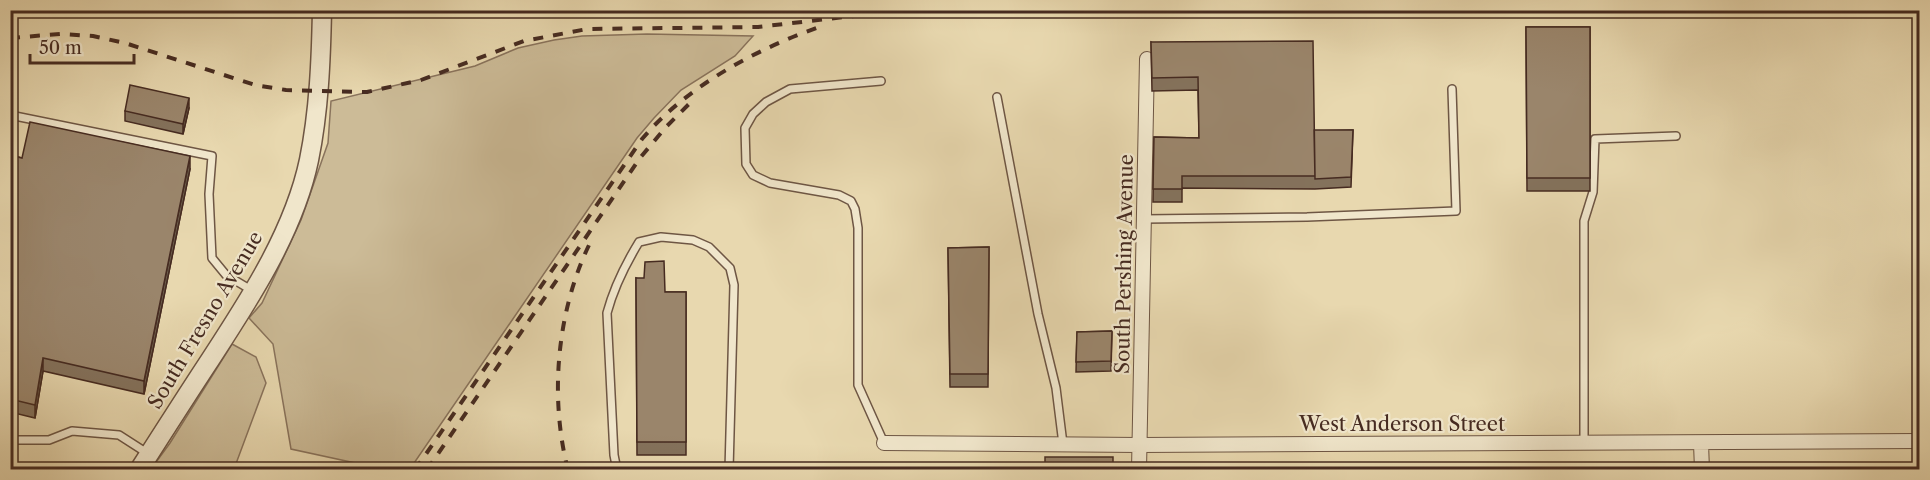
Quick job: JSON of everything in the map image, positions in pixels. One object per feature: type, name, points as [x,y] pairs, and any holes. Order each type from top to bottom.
[{"type":"street","name":"South Fresno Avenue","points":[[139,470],[253,291],[293,211],[309,162],[318,92],[322,10]]},
{"type":"street","name":"South Pershing Avenue","points":[[1139,470],[1147,59]]},
{"type":"street","name":"West Anderson Street","points":[[884,443],[1140,445],[1920,441]]},
{"type":"street","points":[[1701,443],[1701,470]]},
{"type":"lane","points":[[881,81],[790,89],[766,102],[753,114],[745,128],[746,164],[753,174],[770,183],[839,195],[851,201],[855,209],[858,228],[858,385],[884,443]]},
{"type":"lane","points":[[1144,219],[1307,217],[1456,211],[1452,89]]},
{"type":"lane","points":[[997,97],[1038,314],[1056,388],[1063,444]]},
{"type":"lane","points":[[10,115],[212,156],[209,194],[212,258],[226,275],[253,291]]},
{"type":"lane","points":[[1584,443],[1584,221],[1593,192],[1595,139],[1676,136]]},
{"type":"lane","points":[[617,470],[614,455],[607,313],[617,284],[639,243],[661,237],[693,240],[709,248],[730,268],[734,285],[729,470]]},
{"type":"lane","points":[[10,440],[49,440],[72,430],[119,435],[149,454]]},
{"type":"shaded area","points":[[647,34],[753,36],[735,56],[681,90],[637,138],[410,469],[383,469],[291,449],[273,344],[249,318],[262,303],[301,220],[328,143],[331,101],[475,66],[518,48],[554,40],[582,36]]},
{"type":"shaded area","points":[[232,344],[256,357],[266,383],[234,469],[151,469],[170,443]]},
{"type":"building","points":[[1526,27],[1590,27],[1590,178],[1527,178]]},
{"type":"building","points":[[1313,41],[1315,176],[1182,176],[1182,189],[1153,189],[1154,137],[1199,138],[1198,77],[1152,78],[1151,42]]},
{"type":"building","points":[[130,85],[189,98],[183,124],[125,111]]},
{"type":"building","points":[[30,122],[190,156],[144,381],[43,358],[35,405],[10,399],[10,155],[22,158]]},
{"type":"building","points":[[1314,130],[1353,130],[1351,177],[1315,179]]},
{"type":"building","points":[[989,247],[988,374],[950,374],[948,248]]},
{"type":"building","points":[[664,261],[665,292],[686,292],[686,442],[637,442],[636,278],[644,278],[645,262]]},
{"type":"building","points":[[1112,331],[1111,361],[1076,362],[1077,332]]},
{"type":"building","points":[[1045,457],[1113,457],[1113,470],[1045,470]]},
{"type":"railway","points":[[10,38],[60,34],[93,36],[125,43],[255,85],[286,90],[367,92],[421,80],[524,41],[587,29],[758,27],[905,10]]},
{"type":"railway","points":[[415,470],[642,139],[680,102],[724,71],[772,46],[822,26]]},
{"type":"railway","points":[[427,470],[640,158],[691,102]]},
{"type":"railway","points":[[568,470],[559,413],[560,353],[570,295],[591,241]]}]
